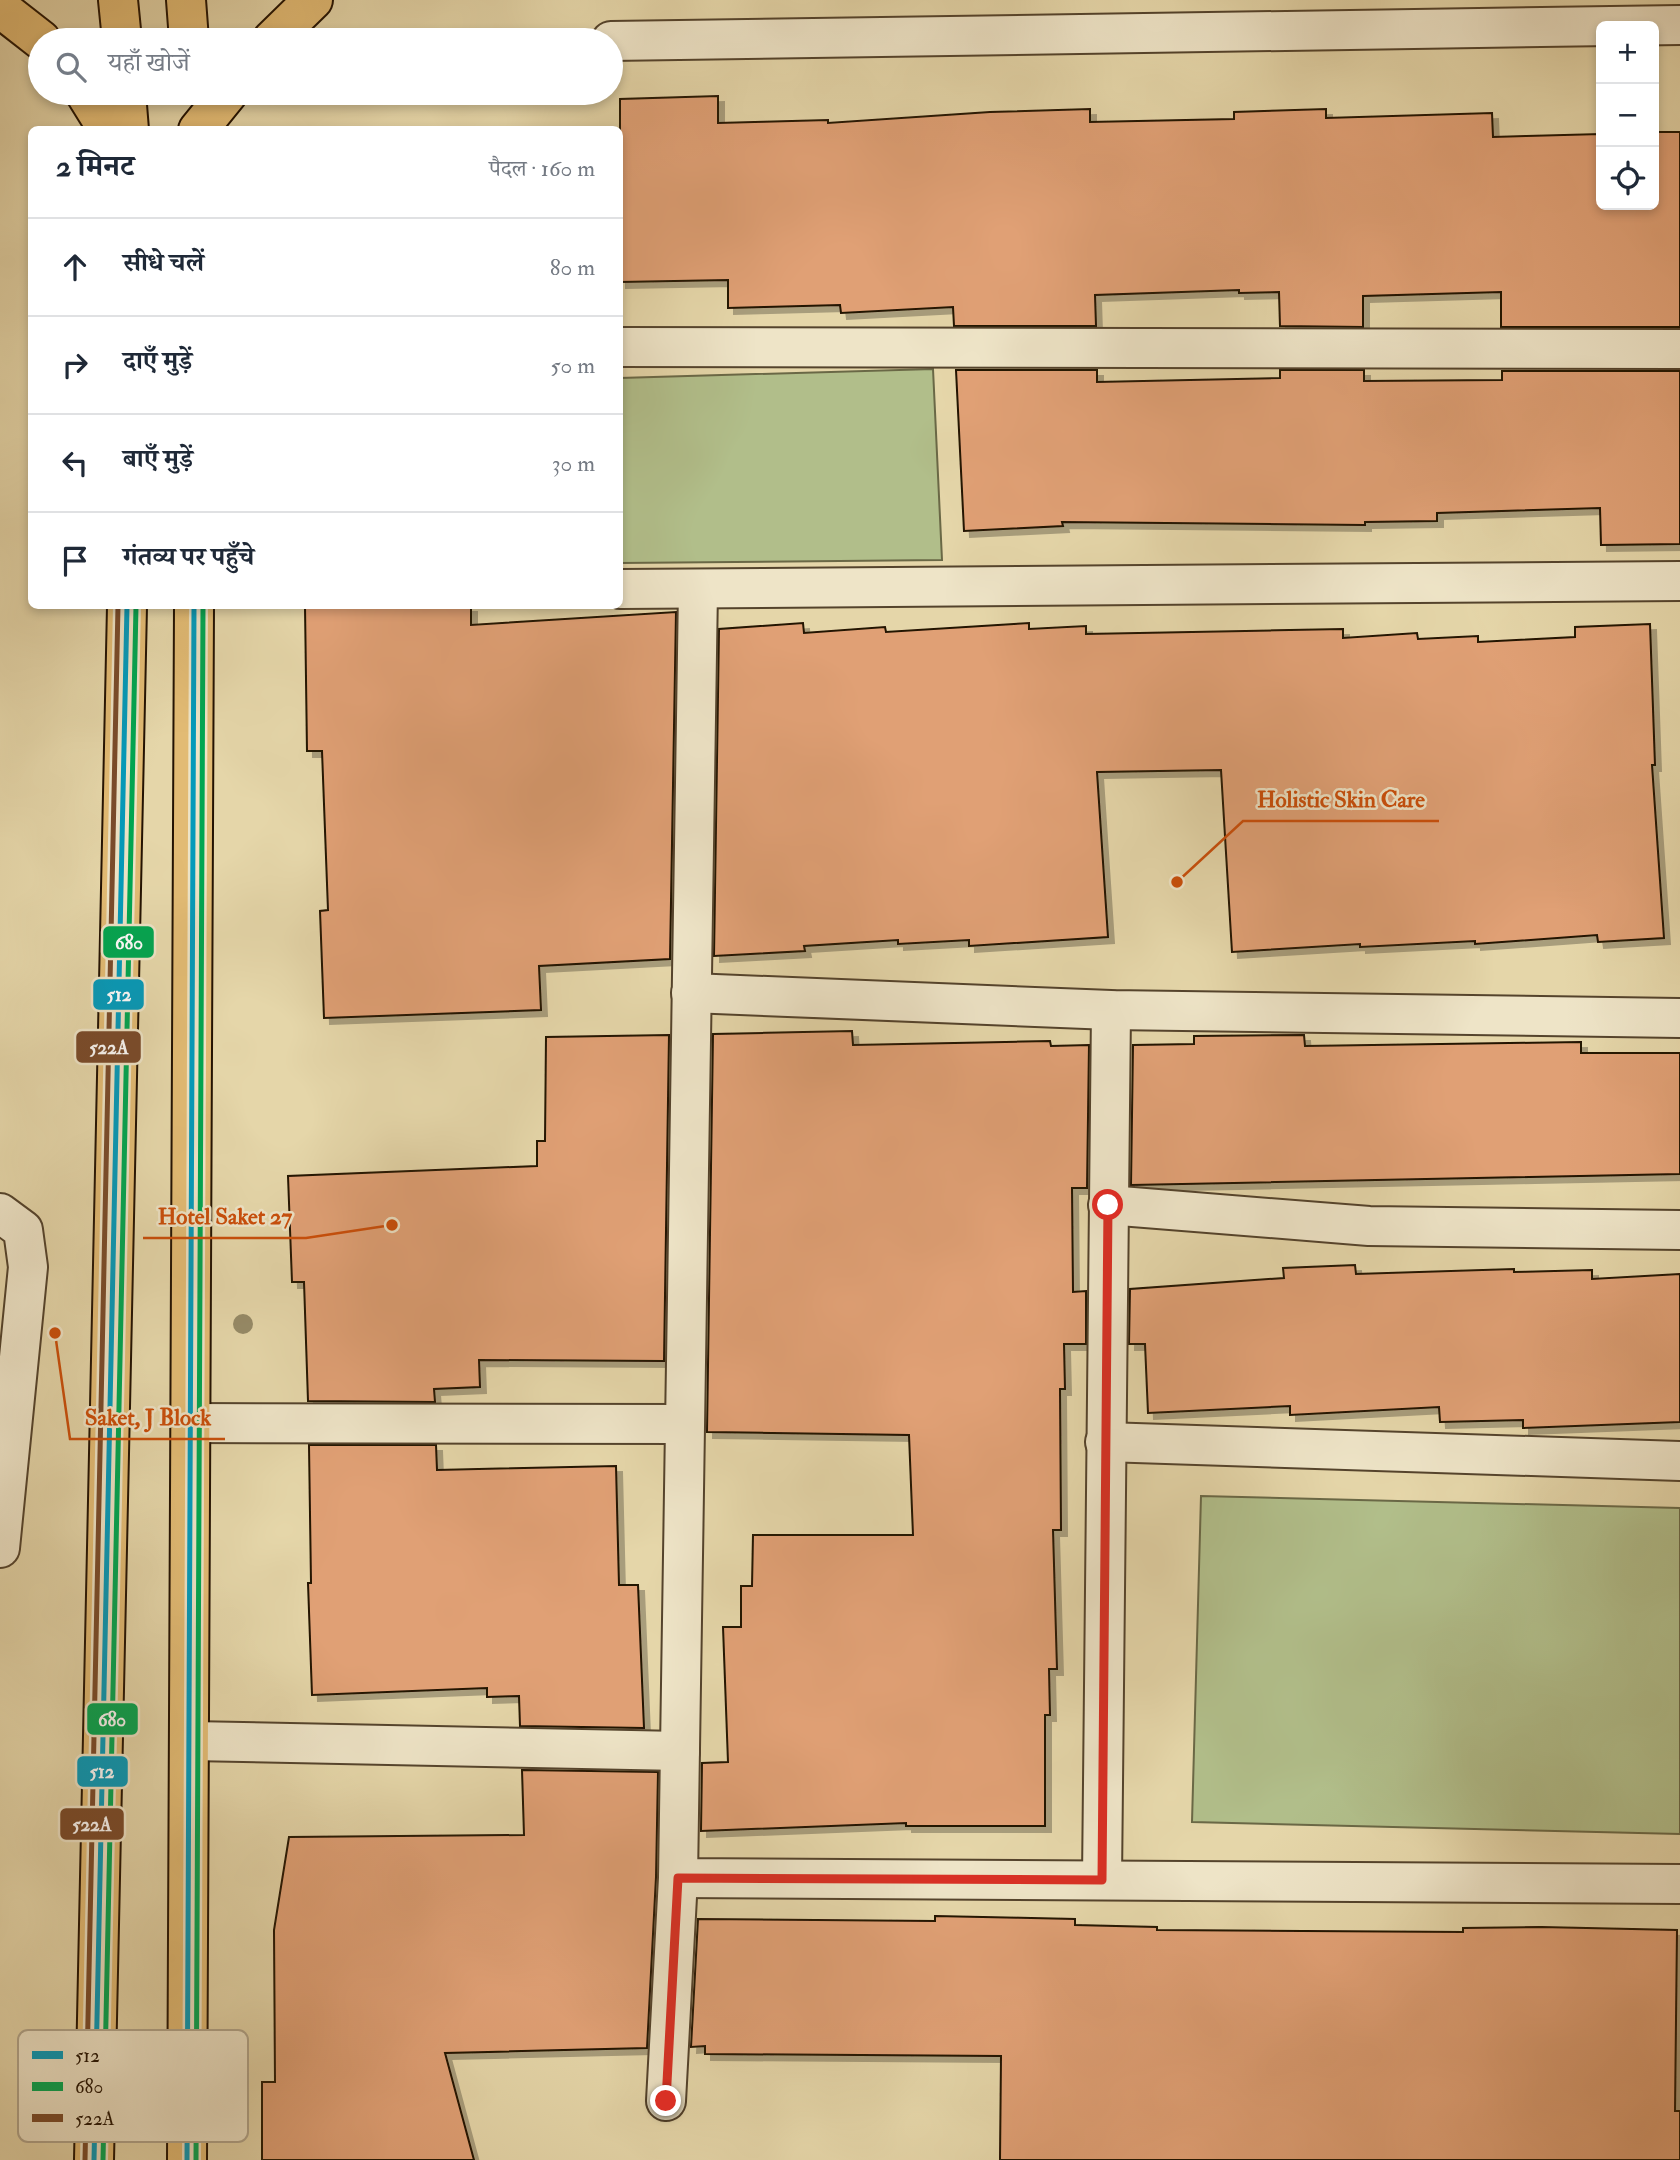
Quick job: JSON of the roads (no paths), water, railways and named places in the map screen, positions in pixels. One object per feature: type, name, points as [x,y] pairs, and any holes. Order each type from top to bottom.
[{"type":"main road","points":[[118,0],[121,28]]},
{"type":"main road","points":[[186,0],[188,28]]},
{"type":"main road","points":[[284,28],[313,0]]},
{"type":"main road","points":[[0,8],[28,30]]},
{"type":"main road","points":[[92,105],[106,126]]},
{"type":"main road","points":[[127,105],[129,126]]},
{"type":"main road","points":[[193,105],[196,126]]},
{"type":"main road","points":[[199,126],[218,105]]},
{"type":"main road","points":[[97,2030],[127,609]]},
{"type":"main road","points":[[188,2030],[194,609]]},
{"type":"main road","points":[[94,2142],[94,2160]]},
{"type":"main road","points":[[187,2142],[187,2160]]},
{"type":"street","points":[[623,41],[1680,25]]},
{"type":"street","points":[[623,347],[1680,349]]},
{"type":"street","points":[[623,589],[1680,581]]},
{"type":"street","points":[[666,2101],[678,1878],[698,589]]},
{"type":"street","points":[[691,993],[1111,1010],[1680,1018]]},
{"type":"street","points":[[1102,1880],[1111,1010]]},
{"type":"street","points":[[1108,1205],[1369,1226],[1680,1230]]},
{"type":"street","points":[[0,1213],[23,1230],[28,1268],[0,1548]]},
{"type":"street","points":[[191,1423],[684,1424]]},
{"type":"street","points":[[1105,1442],[1680,1461]]},
{"type":"street","points":[[191,1741],[680,1751]]},
{"type":"street","points":[[678,1878],[1680,1884]]},
{"type":"place","name":"Holistic Skin Care","points":[[1177,882]]},
{"type":"place","name":"Hotel Saket 27","points":[[392,1225]]},
{"type":"place","name":"Saket, J Block","points":[[55,1333]]}]
